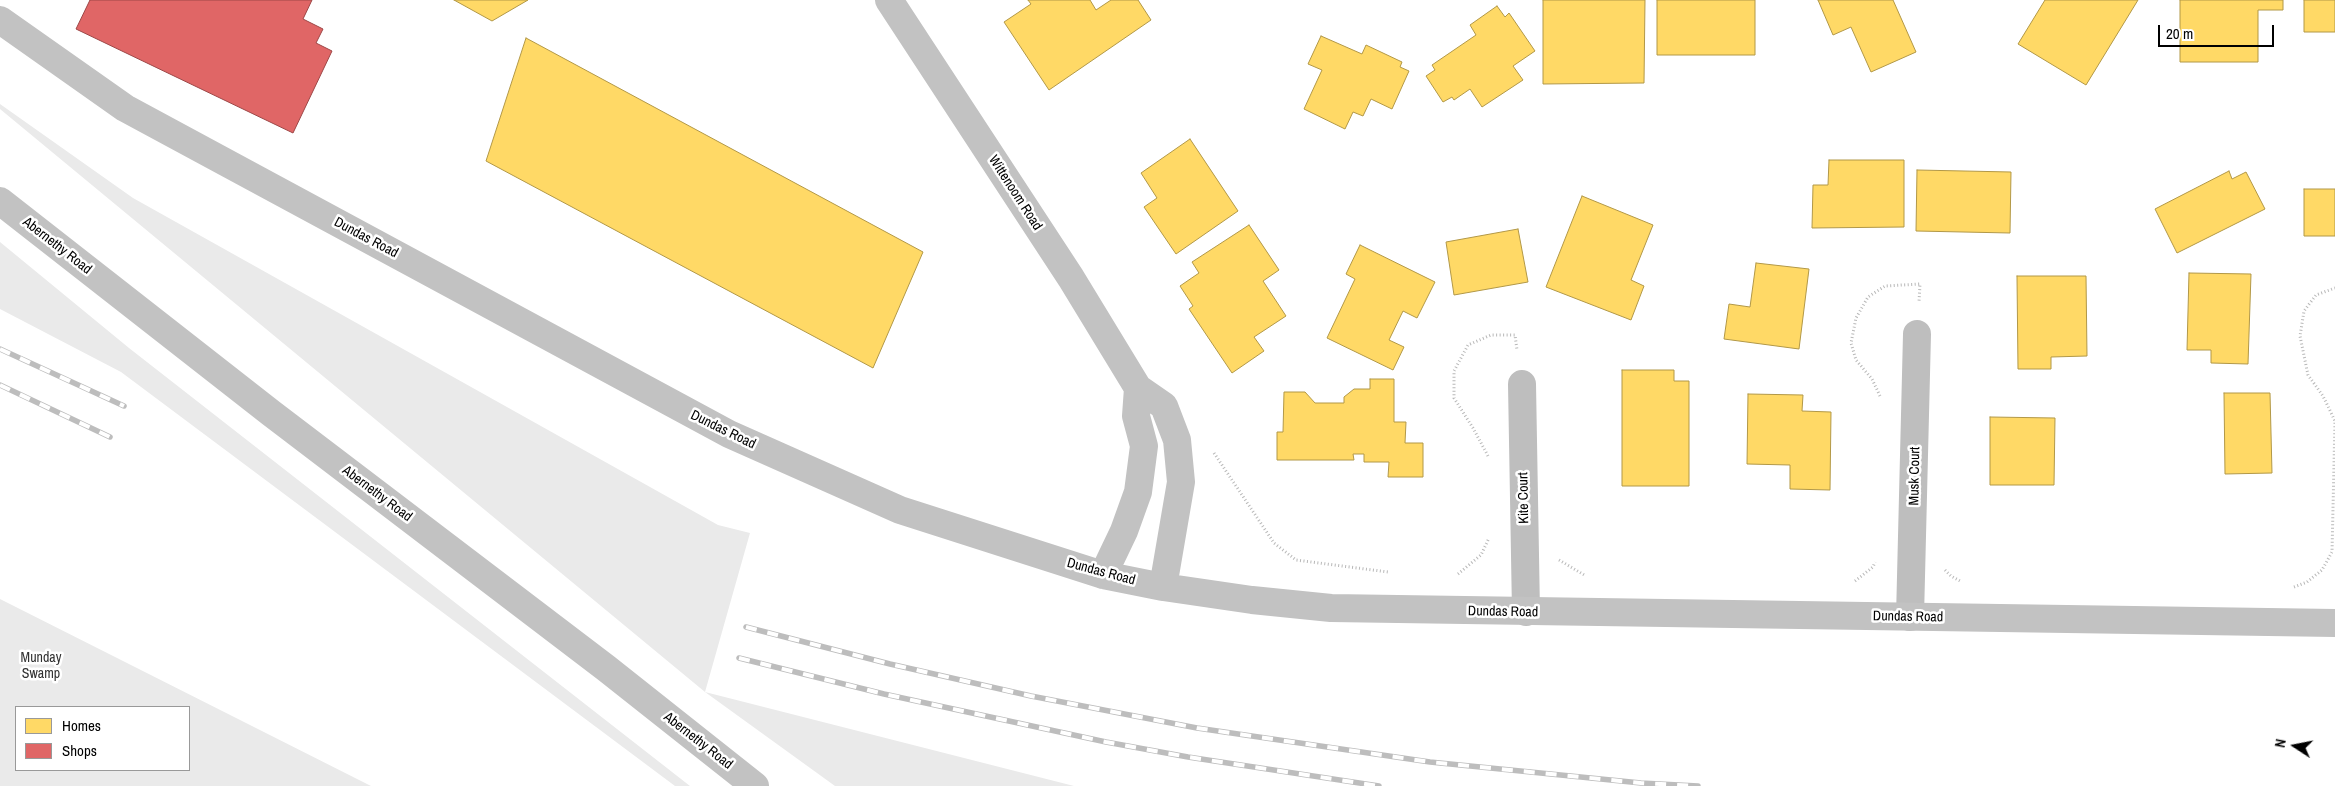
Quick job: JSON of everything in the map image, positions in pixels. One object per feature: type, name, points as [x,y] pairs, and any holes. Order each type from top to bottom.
[{"type":"main road","name":"Wittenoom Road","points":[[889,0],[1070,278],[1138,388],[1164,406],[1177,440],[1181,482],[1162,587]]},
{"type":"main road","name":"Dundas Road","points":[[0,20],[125,108],[729,434],[900,510],[1103,575],[1162,587],[1252,600],[1331,608],[2335,623]]},
{"type":"main road","name":"Abernethy Road","points":[[0,201],[271,413],[606,668],[755,786]]},
{"type":"main road","points":[[1103,575],[1124,531],[1138,492],[1144,446],[1136,416],[1138,388]]},
{"type":"street","name":"Musk Court","points":[[1910,617],[1914,535],[1917,334]]},
{"type":"street","name":"Kite Court","points":[[1522,384],[1526,612]]},
{"type":"path","points":[[1883,403],[1872,379],[1856,360],[1851,343],[1856,318],[1868,296],[1885,286],[1920,284],[1917,334]]},
{"type":"path","points":[[2286,590],[2307,582],[2322,570],[2334,552],[2335,421],[2323,396],[2308,375],[2300,336],[2304,311],[2316,296],[2335,288]]},
{"type":"path","points":[[1490,463],[1473,428],[1454,398],[1454,372],[1468,345],[1491,335],[1515,335],[1522,384]]},
{"type":"path","points":[[1209,445],[1274,543],[1296,560],[1391,573]]},
{"type":"path","points":[[1452,576],[1459,574],[1480,555],[1491,533]]},
{"type":"path","points":[[1914,535],[1931,536],[1937,559],[1951,576],[1965,584]]},
{"type":"path","points":[[1488,538],[1548,543],[1554,556],[1567,567],[1592,579]]},
{"type":"path","points":[[1847,584],[1873,567],[1877,559]]},
{"type":"green space","points":[[0,104],[133,198],[718,525],[750,533],[705,692],[0,109]]},
{"type":"green space","points":[[0,242],[129,348],[690,786],[675,786],[121,372],[0,309]]},
{"type":"green space","name":"Munday Swamp","points":[[0,599],[371,786],[0,786]]},
{"type":"green space","points":[[705,692],[1074,786],[835,786]]},
{"type":"building: Homes","points":[[454,0],[528,0],[492,21]]},
{"type":"building: Homes","points":[[1028,0],[1090,0],[1096,10],[1111,0],[1138,0],[1151,20],[1049,90],[1004,22],[1031,4]]},
{"type":"building: Homes","points":[[1543,0],[1645,0],[1644,83],[1543,84]]},
{"type":"building: Homes","points":[[1657,0],[1755,0],[1755,55],[1657,55]]},
{"type":"building: Homes","points":[[1818,0],[1893,0],[1916,52],[1871,72],[1851,27],[1833,35]]},
{"type":"building: Homes","points":[[2045,0],[2138,0],[2086,85],[2018,44]]},
{"type":"building: Homes","points":[[2180,0],[2283,0],[2283,10],[2258,10],[2258,62],[2180,62]]},
{"type":"building: Homes","points":[[2304,0],[2335,0],[2335,32],[2304,32]]},
{"type":"building: Homes","points":[[1497,6],[1505,17],[1509,13],[1535,51],[1513,66],[1523,80],[1482,107],[1470,89],[1454,100],[1452,97],[1443,102],[1426,76],[1435,70],[1432,65],[1476,35],[1470,25]]},
{"type":"building: Homes","points":[[1321,36],[1362,54],[1366,45],[1402,62],[1400,67],[1409,71],[1392,109],[1371,99],[1363,116],[1353,112],[1345,129],[1304,109],[1322,70],[1308,64]]},
{"type":"building: Homes","points":[[526,38],[923,252],[873,368],[486,161]]},
{"type":"building: Homes","points":[[1190,139],[1238,211],[1176,254],[1144,207],[1157,198],[1141,173]]},
{"type":"building: Homes","points":[[1829,160],[1904,160],[1904,227],[1812,228],[1813,185],[1828,185]]},
{"type":"building: Homes","points":[[1917,170],[2011,172],[2010,233],[1916,231]]},
{"type":"building: Homes","points":[[2229,171],[2232,179],[2246,172],[2265,209],[2177,253],[2155,209]]},
{"type":"building: Homes","points":[[2304,189],[2335,189],[2335,236],[2304,236]]},
{"type":"building: Homes","points":[[1582,196],[1653,225],[1631,280],[1644,286],[1631,320],[1546,287]]},
{"type":"building: Homes","points":[[1249,225],[1279,270],[1263,281],[1286,316],[1254,337],[1264,351],[1232,373],[1189,309],[1193,306],[1180,286],[1199,273],[1192,262]]},
{"type":"building: Homes","points":[[1518,229],[1528,282],[1454,295],[1446,242]]},
{"type":"building: Homes","points":[[1360,245],[1435,282],[1417,318],[1403,311],[1389,340],[1404,347],[1393,370],[1327,338],[1355,279],[1346,274]]},
{"type":"building: Homes","points":[[1756,263],[1809,269],[1799,349],[1724,339],[1729,304],[1750,307]]},
{"type":"building: Homes","points":[[2189,273],[2251,274],[2248,364],[2211,363],[2211,350],[2187,350]]},
{"type":"building: Homes","points":[[2017,276],[2086,276],[2087,356],[2051,357],[2051,369],[2018,369]]},
{"type":"building: Homes","points":[[1622,370],[1674,370],[1674,381],[1689,381],[1689,486],[1622,486]]},
{"type":"building: Homes","points":[[1370,379],[1394,379],[1394,422],[1406,422],[1405,443],[1423,443],[1423,477],[1388,477],[1389,462],[1364,462],[1364,454],[1353,454],[1354,460],[1277,460],[1277,432],[1283,432],[1284,392],[1305,392],[1315,403],[1344,403],[1344,397],[1354,389],[1370,389]]},
{"type":"building: Homes","points":[[2224,393],[2270,393],[2272,473],[2225,474]]},
{"type":"building: Homes","points":[[1748,394],[1803,395],[1802,411],[1831,412],[1830,490],[1790,489],[1790,465],[1747,464]]},
{"type":"building: Homes","points":[[1990,417],[2055,418],[2054,485],[1990,485]]},
{"type":"building: Shops","points":[[90,0],[312,0],[303,19],[323,29],[316,43],[332,51],[293,133],[76,29]]},
{"type":"railway","points":[[0,349],[124,406]]},
{"type":"railway","points":[[0,385],[110,437]]},
{"type":"railway","points":[[746,627],[890,664],[1031,696],[1197,728],[1430,762],[1641,783],[1698,786]]},
{"type":"railway","points":[[739,658],[884,694],[1106,742],[1188,757],[1379,786]]}]
